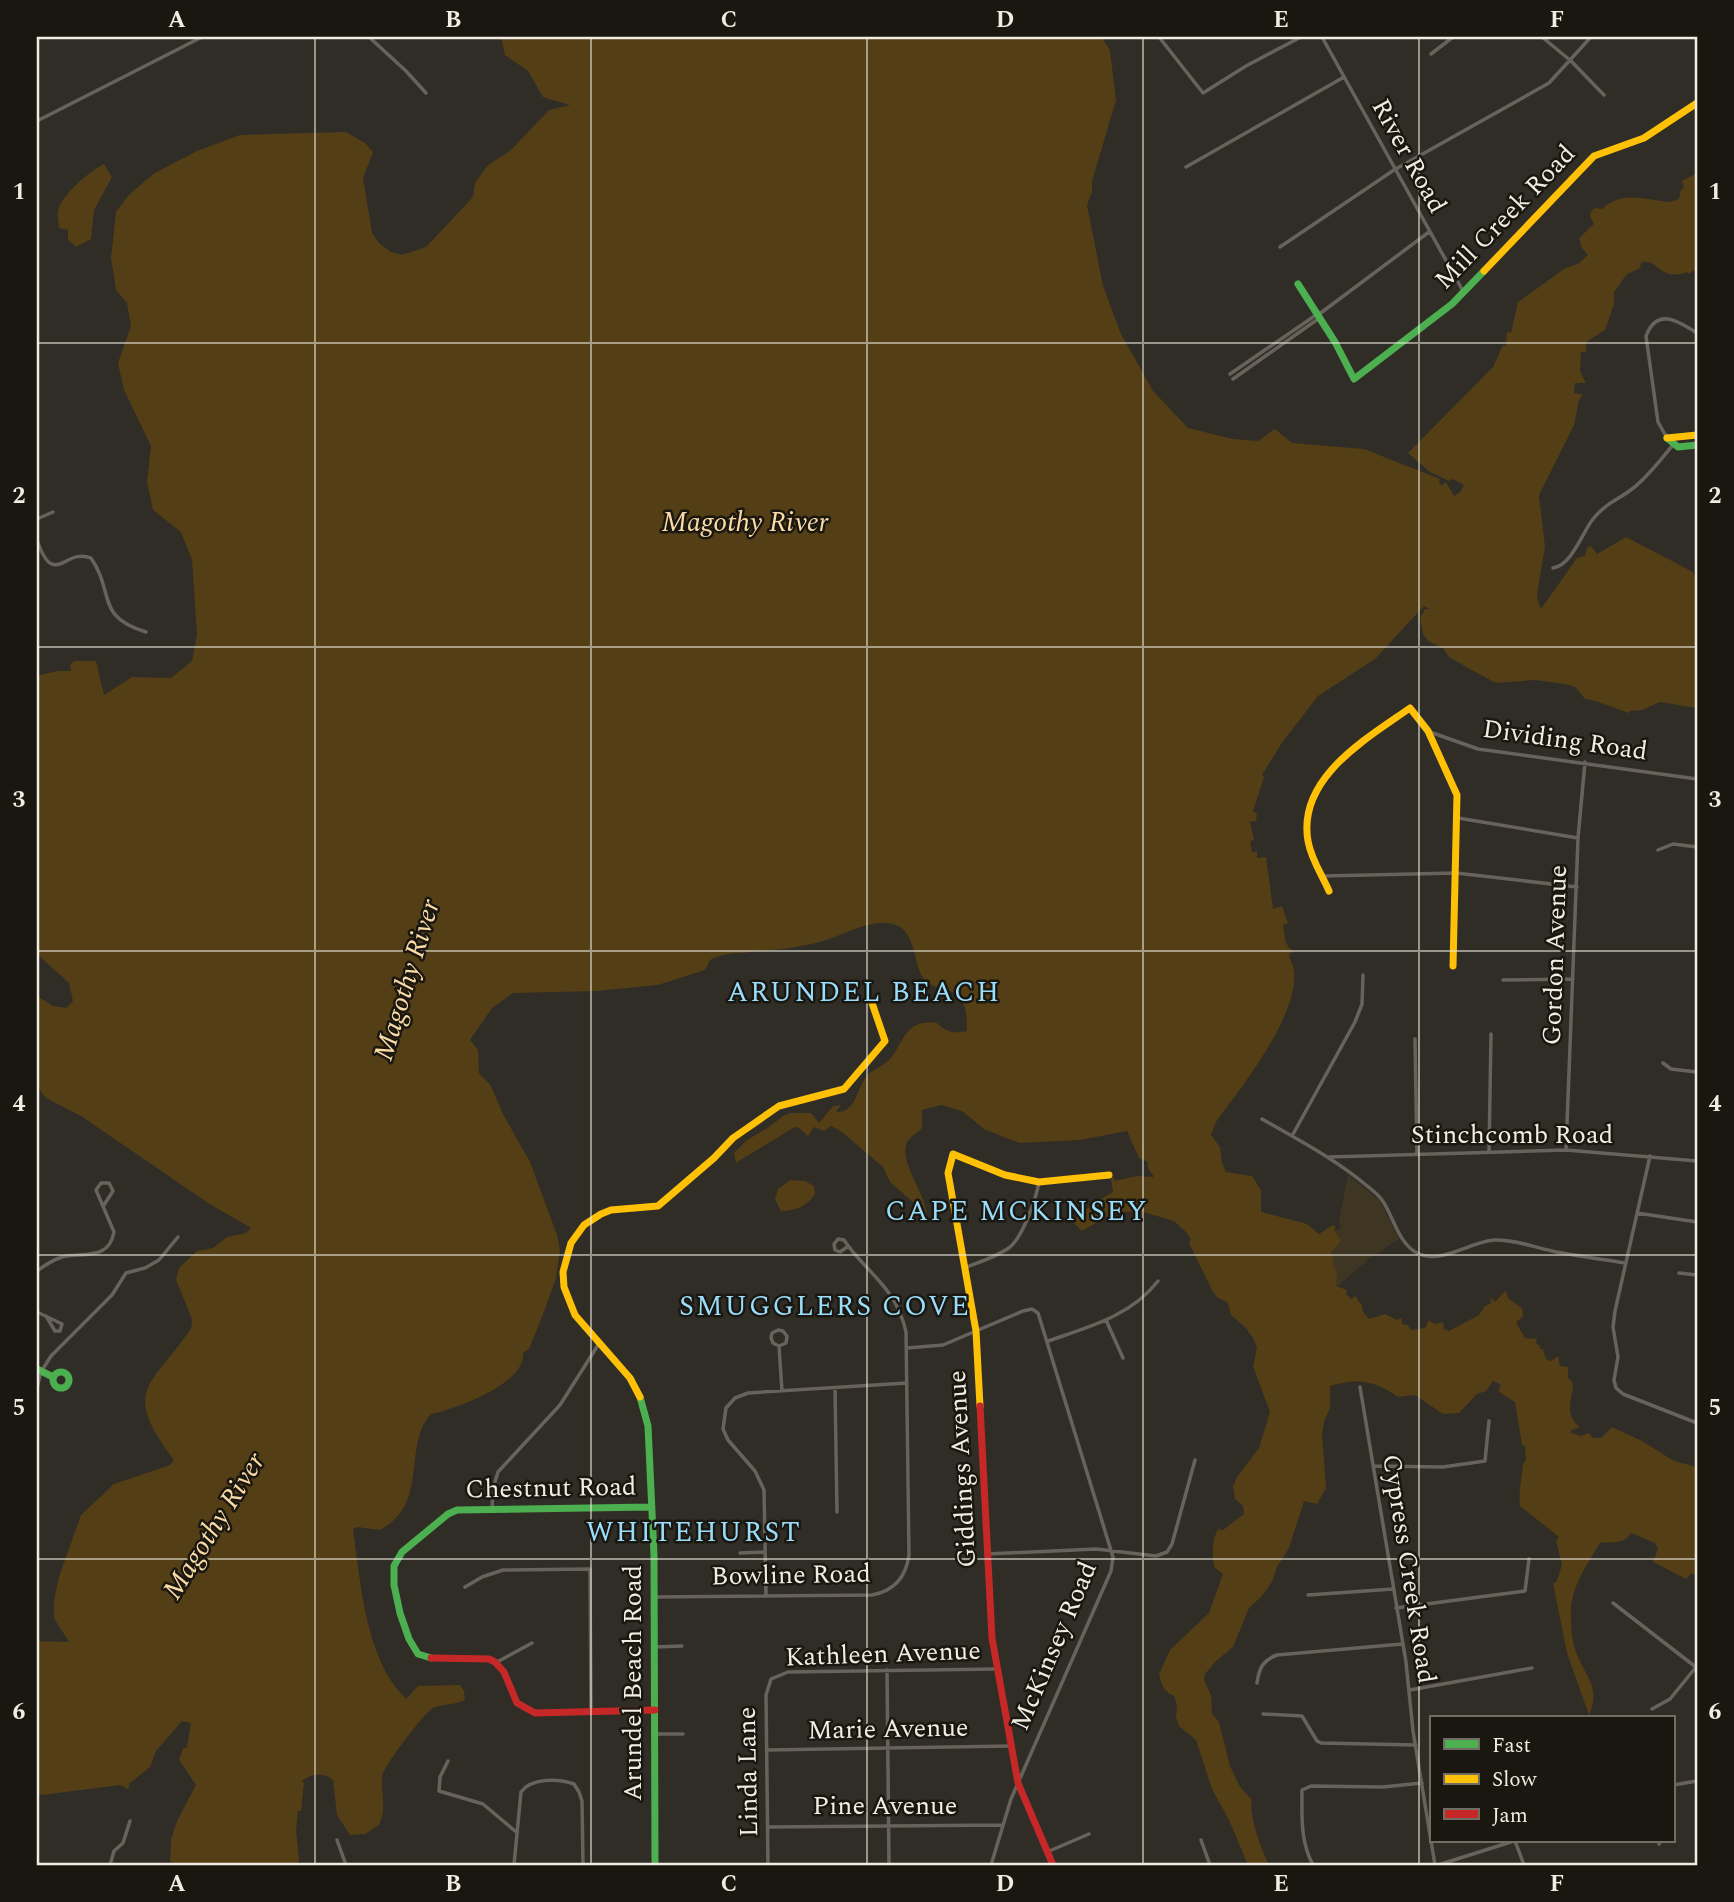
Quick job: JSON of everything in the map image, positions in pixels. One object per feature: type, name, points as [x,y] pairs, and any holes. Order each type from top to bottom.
[{"type":"street","points":[[37,121],[202,37]]},
{"type":"street","points":[[369,37],[426,93]]},
{"type":"street","points":[[1159,37],[1203,93],[1246,66],[1301,37]]},
{"type":"street","name":"River Road","points":[[1322,37],[1464,293]]},
{"type":"street","points":[[1431,54],[1453,37]]},
{"type":"street","points":[[1542,37],[1571,61],[1604,95]]},
{"type":"street","points":[[1280,247],[1394,170],[1549,83],[1591,37]]},
{"type":"street","points":[[1186,167],[1344,77]]},
{"type":"street","name":"Mill Creek Road","points":[[1318,315],[1354,379],[1464,293],[1594,156],[1644,138],[1697,103]]},
{"type":"street","points":[[1230,374],[1309,318],[1318,315],[1429,232]]},
{"type":"street","points":[[1298,284],[1318,315]]},
{"type":"street","points":[[1233,379],[1318,319],[1318,315]]},
{"type":"street","points":[[1697,333],[1678,321],[1665,319],[1653,324],[1646,337],[1658,422],[1670,442],[1678,447],[1697,445]]},
{"type":"street","points":[[1553,568],[1562,565],[1594,519],[1612,500],[1630,492],[1643,480],[1670,442],[1697,435]]},
{"type":"street","points":[[37,519],[53,512]]},
{"type":"street","points":[[37,540],[43,558],[51,563],[61,564],[85,555],[91,558],[117,619],[129,627],[146,632]]},
{"type":"street","points":[[1329,891],[1308,842],[1306,820],[1314,795],[1326,773],[1410,708],[1428,731],[1457,795],[1453,966]]},
{"type":"street","name":"Dividing Road","points":[[1428,731],[1478,749],[1697,779]]},
{"type":"street","name":"Gordon Avenue","points":[[1566,1150],[1578,838],[1585,762]]},
{"type":"street","points":[[1458,818],[1578,838]]},
{"type":"street","points":[[1658,850],[1673,844],[1697,847]]},
{"type":"street","points":[[1323,876],[1457,873],[1577,887]]},
{"type":"street","points":[[1292,1136],[1355,1022],[1362,1004],[1363,975]]},
{"type":"street","points":[[1503,980],[1573,979]]},
{"type":"street","name":"Arundel Beach Road","points":[[655,1865],[654,1597],[650,1440],[646,1412],[630,1378],[600,1341],[579,1321],[564,1287],[564,1263],[577,1233],[601,1214],[611,1210],[657,1206],[714,1158],[733,1138],[779,1106],[844,1089],[885,1041],[872,1003]]},
{"type":"street","points":[[1489,1152],[1490,1034]]},
{"type":"street","points":[[1415,1039],[1417,1154]]},
{"type":"street","points":[[1662,1063],[1671,1069],[1697,1072]]},
{"type":"street","points":[[1262,1119],[1326,1157],[1366,1185],[1382,1200],[1404,1241],[1414,1251],[1424,1255],[1438,1256],[1471,1244],[1494,1240],[1626,1263]]},
{"type":"street","name":"Stinchcomb Road","points":[[1326,1157],[1566,1150],[1697,1161]]},
{"type":"street","name":"Giddings Avenue","points":[[1018,1783],[990,1629],[976,1331],[948,1167],[953,1154],[1004,1175],[1039,1182]]},
{"type":"street","points":[[1650,1156],[1613,1327],[1618,1349],[1614,1380],[1616,1388],[1623,1394],[1697,1423]]},
{"type":"street","points":[[964,1268],[1004,1251],[1014,1243],[1035,1199],[1039,1182],[1109,1175]]},
{"type":"street","points":[[37,1271],[58,1258],[91,1255],[104,1248],[114,1237],[114,1232],[98,1196],[97,1186],[109,1183],[113,1191],[104,1205]]},
{"type":"street","points":[[1637,1213],[1697,1222]]},
{"type":"street","points":[[37,1388],[39,1371],[57,1348],[112,1295],[126,1273],[145,1268],[159,1260],[178,1237]]},
{"type":"street","name":"Bowline Road","points":[[654,1597],[872,1595],[889,1590],[902,1577],[909,1555],[904,1321],[894,1300],[856,1253],[847,1247]]},
{"type":"street","points":[[1679,1273],[1697,1276]]},
{"type":"street","points":[[1048,1341],[1106,1321],[1142,1300],[1158,1281]]},
{"type":"street","name":"McKinsey Road","points":[[976,1331],[1028,1309],[1041,1316],[1113,1557],[1111,1571],[1018,1783],[991,1865]]},
{"type":"street","points":[[37,1312],[46,1316],[62,1324],[60,1331],[55,1331],[46,1316]]},
{"type":"street","points":[[1106,1321],[1123,1358]]},
{"type":"street","points":[[778,1330],[787,1336],[786,1343],[779,1346],[773,1343],[771,1338],[772,1333],[778,1330]]},
{"type":"street","points":[[906,1348],[937,1347],[976,1331]]},
{"type":"street","points":[[492,1509],[493,1488],[498,1472],[562,1402],[600,1341]]},
{"type":"street","points":[[779,1346],[782,1391]]},
{"type":"street","points":[[39,1371],[53,1377]]},
{"type":"street","points":[[766,1597],[764,1490],[755,1471],[726,1437],[723,1414],[730,1402],[741,1395],[906,1383]]},
{"type":"street","name":"Cypress Creek Road","points":[[1360,1387],[1410,1690],[1430,1835]]},
{"type":"street","points":[[835,1388],[837,1512]]},
{"type":"street","points":[[1373,1466],[1443,1467],[1485,1461],[1489,1421]]},
{"type":"street","points":[[987,1554],[1111,1550],[1156,1556],[1167,1552],[1172,1544],[1195,1460]]},
{"type":"street","name":"Chestnut Road","points":[[497,1662],[484,1659],[431,1658],[417,1654],[410,1643],[397,1599],[393,1571],[397,1558],[453,1511],[651,1507]]},
{"type":"street","points":[[740,1553],[765,1552]]},
{"type":"street","points":[[1396,1608],[1525,1591],[1529,1559]]},
{"type":"street","points":[[465,1587],[482,1577],[503,1570],[590,1569],[591,1712]]},
{"type":"street","points":[[1308,1595],[1393,1589]]},
{"type":"street","points":[[1613,1603],[1697,1668],[1670,1699],[1651,1709]]},
{"type":"street","points":[[532,1643],[497,1662],[503,1669],[514,1699],[525,1710],[535,1713],[655,1710]]},
{"type":"street","points":[[1257,1683],[1266,1659],[1277,1655],[1402,1644]]},
{"type":"street","points":[[654,1647],[682,1646]]},
{"type":"street","points":[[1410,1690],[1532,1668]]},
{"type":"street","name":"Kathleen Avenue","points":[[771,1679],[788,1672],[997,1669]]},
{"type":"street","points":[[887,1670],[888,1865]]},
{"type":"street","name":"Linda Lane","points":[[768,1865],[766,1695],[771,1679]]},
{"type":"street","points":[[1263,1714],[1302,1716],[1317,1741],[1321,1743],[1416,1745]]},
{"type":"street","points":[[656,1734],[683,1734]]},
{"type":"street","name":"Marie Avenue","points":[[767,1750],[1010,1746]]},
{"type":"street","points":[[448,1761],[440,1777],[439,1791],[483,1804],[516,1832]]},
{"type":"street","points":[[1674,1785],[1697,1781]]},
{"type":"street","points":[[514,1865],[519,1797],[527,1785],[535,1782],[574,1784],[579,1792],[582,1801],[583,1865]]},
{"type":"street","points":[[1018,1783],[1053,1865]]},
{"type":"street","points":[[1313,1865],[1304,1844],[1302,1790],[1311,1786],[1383,1787],[1422,1783]]},
{"type":"street","points":[[110,1865],[114,1851],[123,1843],[131,1821]]},
{"type":"street","name":"Pine Avenue","points":[[768,1826],[1003,1825]]},
{"type":"street","points":[[1047,1852],[1088,1834]]},
{"type":"street","points":[[338,1840],[346,1865]]},
{"type":"street","points":[[1201,1840],[1210,1865]]},
{"type":"street","name":"Cypress Creek Road","points":[[1431,1842],[1436,1865]]},
{"type":"street","points":[[1436,1865],[1511,1842]]},
{"type":"street","points":[[1514,1842],[1524,1865]]},
{"type":"shaded area","points":[[1348,1175],[1380,1201],[1399,1239],[1370,1258],[1324,1298],[1278,1273],[1341,1227],[1339,1220]]},
{"type":"water","name":"Magothy River","points":[[501,37],[1102,37],[1110,51],[1116,100],[1087,205],[1103,286],[1121,334],[1153,391],[1188,428],[1233,439],[1258,441],[1275,429],[1292,443],[1364,449],[1440,479],[1439,484],[1446,482],[1454,496],[1464,485],[1430,472],[1408,453],[1493,367],[1503,345],[1506,346],[1507,332],[1511,333],[1518,302],[1588,255],[1579,238],[1594,224],[1590,216],[1595,208],[1602,209],[1610,203],[1626,198],[1670,202],[1679,199],[1684,187],[1682,181],[1697,173],[1697,276],[1694,270],[1689,274],[1671,274],[1653,264],[1642,262],[1639,269],[1627,274],[1614,292],[1614,304],[1605,330],[1586,342],[1586,352],[1581,352],[1580,371],[1586,383],[1575,383],[1574,393],[1583,395],[1579,400],[1574,425],[1539,495],[1545,547],[1537,598],[1541,609],[1577,558],[1585,556],[1587,548],[1591,546],[1597,554],[1626,537],[1693,572],[1697,585],[1697,708],[1660,702],[1629,713],[1585,699],[1575,687],[1565,684],[1535,680],[1496,683],[1449,657],[1443,648],[1428,641],[1423,634],[1420,618],[1425,609],[1430,609],[1424,606],[1375,659],[1318,696],[1281,744],[1262,775],[1264,777],[1253,811],[1257,814],[1256,821],[1250,822],[1254,840],[1250,841],[1252,852],[1257,852],[1257,858],[1266,857],[1273,909],[1282,906],[1288,923],[1283,925],[1286,941],[1289,948],[1296,952],[1290,953],[1289,957],[1294,974],[1292,995],[1271,1042],[1216,1122],[1211,1135],[1220,1147],[1226,1172],[1252,1176],[1261,1190],[1261,1212],[1307,1224],[1319,1234],[1333,1225],[1336,1227],[1334,1230],[1341,1241],[1331,1252],[1332,1263],[1337,1272],[1336,1286],[1347,1290],[1346,1294],[1351,1299],[1356,1296],[1369,1319],[1385,1314],[1397,1320],[1402,1318],[1402,1324],[1408,1325],[1411,1330],[1425,1328],[1429,1320],[1434,1324],[1443,1322],[1444,1329],[1449,1331],[1479,1315],[1485,1306],[1491,1303],[1490,1297],[1495,1302],[1505,1291],[1509,1299],[1522,1308],[1523,1317],[1516,1322],[1525,1338],[1537,1339],[1536,1343],[1543,1349],[1546,1359],[1551,1361],[1558,1356],[1560,1366],[1568,1367],[1568,1378],[1573,1383],[1570,1412],[1580,1427],[1571,1430],[1571,1433],[1581,1436],[1589,1433],[1593,1438],[1601,1438],[1612,1427],[1642,1441],[1674,1461],[1697,1467],[1697,1574],[1691,1574],[1686,1579],[1653,1562],[1658,1549],[1655,1543],[1631,1533],[1622,1541],[1600,1543],[1580,1578],[1571,1607],[1571,1629],[1578,1658],[1592,1688],[1589,1715],[1567,1653],[1553,1583],[1556,1583],[1562,1565],[1556,1541],[1559,1537],[1520,1506],[1523,1463],[1526,1461],[1515,1402],[1499,1392],[1500,1384],[1493,1381],[1486,1391],[1477,1394],[1459,1413],[1443,1414],[1415,1395],[1398,1397],[1366,1382],[1330,1386],[1330,1408],[1322,1434],[1326,1488],[1317,1504],[1304,1501],[1289,1548],[1277,1567],[1272,1582],[1249,1608],[1233,1647],[1205,1674],[1204,1680],[1211,1695],[1212,1714],[1219,1722],[1230,1766],[1240,1787],[1252,1800],[1254,1823],[1269,1865],[1248,1865],[1212,1789],[1196,1740],[1179,1726],[1174,1696],[1165,1690],[1159,1674],[1170,1650],[1209,1613],[1223,1574],[1214,1567],[1215,1538],[1218,1529],[1223,1530],[1244,1514],[1243,1506],[1235,1499],[1233,1487],[1237,1477],[1259,1448],[1270,1412],[1253,1366],[1257,1348],[1253,1338],[1231,1315],[1228,1303],[1213,1292],[1189,1243],[1191,1239],[1187,1233],[1174,1221],[1140,1211],[1113,1213],[1082,1231],[1072,1221],[1113,1192],[1111,1178],[1114,1177],[1115,1181],[1137,1176],[1154,1177],[1148,1168],[1148,1162],[1139,1158],[1127,1131],[1080,1140],[1019,1143],[984,1129],[962,1111],[941,1105],[922,1110],[922,1128],[907,1142],[905,1153],[926,1208],[927,1217],[924,1219],[914,1203],[890,1182],[883,1167],[831,1126],[824,1131],[814,1127],[808,1136],[798,1127],[793,1128],[736,1163],[734,1153],[747,1140],[783,1116],[790,1113],[811,1113],[819,1123],[833,1106],[841,1105],[836,1112],[848,1109],[866,1077],[888,1061],[905,1035],[917,1025],[937,1023],[950,1031],[967,1031],[962,1000],[950,991],[925,980],[908,935],[903,929],[896,925],[878,923],[803,946],[720,956],[710,960],[705,970],[658,985],[596,991],[513,993],[492,1008],[470,1040],[478,1050],[479,1073],[491,1086],[503,1114],[530,1162],[560,1250],[556,1278],[542,1317],[529,1349],[523,1353],[521,1364],[513,1375],[502,1385],[471,1401],[431,1414],[418,1442],[405,1505],[395,1519],[380,1530],[357,1527],[353,1529],[367,1620],[373,1642],[392,1682],[406,1699],[418,1686],[460,1685],[465,1700],[433,1708],[396,1752],[382,1777],[383,1807],[379,1825],[365,1834],[350,1835],[337,1815],[333,1780],[313,1775],[302,1781],[301,1811],[298,1811],[296,1831],[298,1865],[170,1865],[171,1840],[177,1821],[196,1785],[179,1760],[183,1749],[187,1747],[191,1723],[182,1721],[156,1751],[150,1767],[130,1783],[128,1789],[120,1785],[37,1794],[37,1641],[69,1642],[54,1618],[54,1600],[59,1577],[81,1515],[114,1484],[170,1465],[174,1460],[158,1437],[145,1404],[153,1379],[191,1329],[192,1319],[176,1280],[179,1268],[197,1251],[213,1248],[227,1237],[246,1233],[251,1228],[208,1203],[81,1116],[46,1098],[37,1086],[37,996],[53,1006],[66,1008],[73,1001],[69,983],[37,954],[37,676],[71,671],[70,665],[74,661],[96,661],[104,695],[132,677],[171,678],[192,661],[197,635],[192,560],[181,532],[153,510],[147,482],[151,446],[124,390],[118,363],[131,326],[127,303],[116,290],[111,258],[116,212],[128,196],[153,174],[197,151],[240,135],[346,132],[365,143],[373,152],[363,178],[372,233],[380,244],[391,252],[402,255],[426,247],[473,197],[475,183],[488,165],[510,151],[549,110],[570,105],[543,97],[528,71],[505,55]]},
{"type":"water","points":[[104,164],[112,177],[94,210],[91,239],[76,247],[68,240],[68,230],[59,228],[60,205],[70,191]]},
{"type":"water","points":[[790,1180],[805,1181],[814,1186],[815,1194],[801,1207],[781,1211],[775,1199],[778,1189]]},
{"type":"traffic: fast","points":[[1298,284],[1335,342],[1354,379],[1452,304],[1484,271]]},
{"type":"traffic: fast","points":[[1667,438],[1678,447],[1697,445]]},
{"type":"traffic: fast","points":[[37,1369],[53,1377]]},
{"type":"traffic: fast","points":[[58,1372],[64,1372],[69,1380],[67,1386],[58,1388],[53,1383],[53,1377],[58,1372]]},
{"type":"traffic: fast","points":[[640,1397],[648,1426],[654,1555],[655,1865]]},
{"type":"traffic: fast","points":[[431,1658],[418,1654],[409,1639],[394,1585],[394,1566],[402,1552],[448,1514],[457,1510],[651,1507]]},
{"type":"traffic: slow","points":[[1484,271],[1594,156],[1644,138],[1697,103]]},
{"type":"traffic: slow","points":[[1667,438],[1697,435]]},
{"type":"traffic: slow","points":[[1329,891],[1309,848],[1307,818],[1313,798],[1338,762],[1410,708],[1428,731],[1457,795],[1453,966]]},
{"type":"traffic: slow","points":[[640,1397],[630,1378],[575,1315],[564,1287],[563,1272],[571,1243],[584,1225],[601,1214],[611,1210],[658,1206],[733,1138],[779,1106],[844,1089],[885,1041],[872,1003]]},
{"type":"traffic: slow","points":[[980,1406],[976,1331],[948,1173],[953,1154],[1005,1175],[1039,1182],[1109,1175]]},
{"type":"traffic: jam","points":[[980,1406],[992,1638],[1018,1783],[1053,1865]]},
{"type":"traffic: jam","points":[[431,1658],[489,1659],[495,1662],[504,1672],[517,1703],[535,1713],[655,1710]]},
{"type":"district","name":"ARUNDEL BEACH","points":[[864,992]]},
{"type":"district","name":"CAPE MCKINSEY","points":[[1017,1211]]},
{"type":"district","name":"SMUGGLERS COVE","points":[[825,1306]]},
{"type":"district","name":"WHITEHURST","points":[[694,1532]]}]
